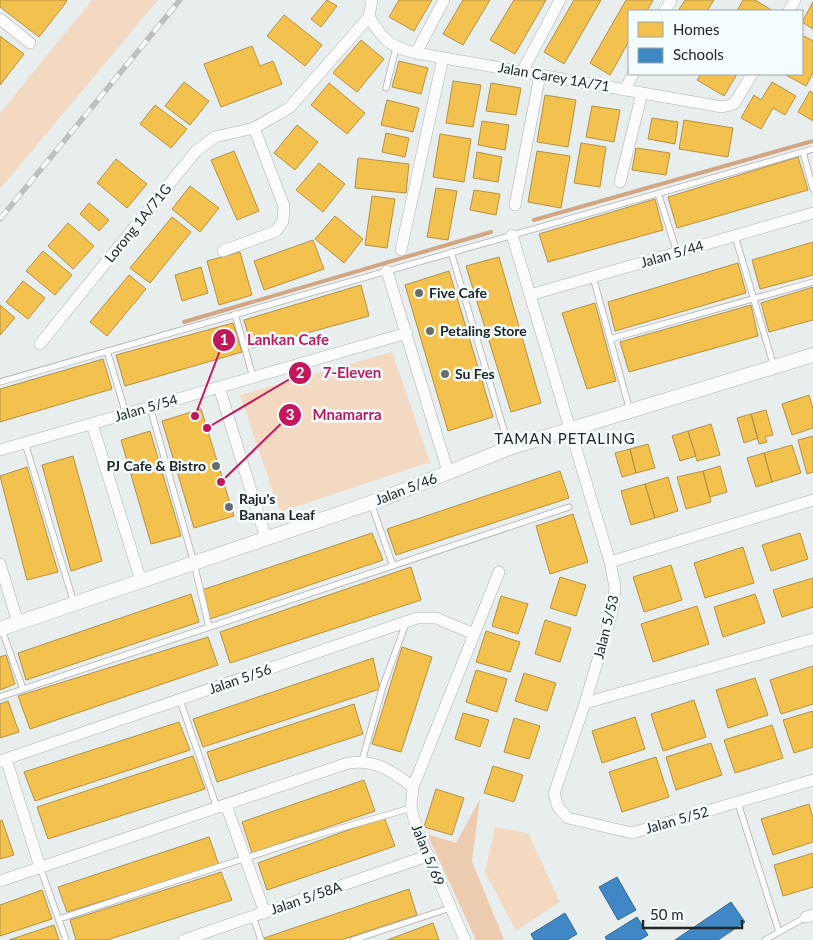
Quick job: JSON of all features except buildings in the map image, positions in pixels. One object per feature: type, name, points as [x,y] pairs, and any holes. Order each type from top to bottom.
[{"type":"street","points":[[369,17],[372,0]]},
{"type":"street","points":[[416,53],[444,0]]},
{"type":"street","points":[[522,72],[560,0]]},
{"type":"street","name":"Jalan Carey 1A/71","points":[[369,17],[383,38],[396,48],[726,108],[736,101],[751,75]]},
{"type":"street","name":"Lorong 1A/71G","points":[[40,344],[196,151],[215,137],[254,128],[289,108],[369,17]]},
{"type":"street","points":[[0,19],[30,43]]},
{"type":"street","points":[[401,250],[443,58]]},
{"type":"street","points":[[515,206],[540,75]]},
{"type":"street","points":[[625,90],[632,75]]},
{"type":"street","points":[[620,182],[642,93]]},
{"type":"street","points":[[223,250],[276,231],[283,221],[284,206],[254,128]]},
{"type":"street","name":"Jalan 5/44","points":[[530,295],[813,213]]},
{"type":"street","name":"Jalan 5/53","points":[[512,235],[610,562],[615,596],[586,703],[554,794]]},
{"type":"street","points":[[387,271],[448,472]]},
{"type":"street","name":"Jalan 5/54","points":[[0,450],[407,333]]},
{"type":"street","name":"Jalan 5/46","points":[[1,629],[371,503],[509,448],[813,355]]},
{"type":"street","points":[[219,387],[266,538]]},
{"type":"street","points":[[92,424],[141,582]]},
{"type":"street","points":[[610,562],[813,500]]},
{"type":"street","points":[[0,564],[18,623]]},
{"type":"street","points":[[0,881],[348,763],[362,761],[388,768],[414,787],[499,572]]},
{"type":"street","name":"Jalan 5/56","points":[[40,867],[3,760],[407,621],[427,616],[474,634]]},
{"type":"street","points":[[586,703],[813,639]]},
{"type":"street","name":"Jalan 5/52","points":[[554,794],[558,807],[568,818],[632,833],[813,780]]},
{"type":"street","name":"Jalan 5/69","points":[[414,787],[411,808],[427,856],[465,940]]},
{"type":"street","points":[[221,807],[245,859],[264,912]]},
{"type":"street","name":"Jalan 5/58A","points":[[184,940],[427,856]]},
{"type":"lane","points":[[386,88],[396,48]]},
{"type":"lane","points":[[0,382],[813,149]]},
{"type":"lane","points":[[803,152],[813,189]]},
{"type":"lane","points":[[658,193],[676,252]]},
{"type":"lane","points":[[735,236],[774,367]]},
{"type":"lane","points":[[451,252],[509,448]]},
{"type":"lane","points":[[593,277],[630,411]]},
{"type":"lane","points":[[610,339],[813,282]]},
{"type":"lane","points":[[235,314],[253,377]]},
{"type":"lane","points":[[107,351],[126,414]]},
{"type":"lane","points":[[150,407],[194,563],[208,627]]},
{"type":"lane","points":[[25,443],[74,604]]},
{"type":"lane","points":[[371,503],[393,566]]},
{"type":"lane","points":[[0,697],[570,507]]},
{"type":"lane","points":[[362,761],[383,686],[407,621]]},
{"type":"lane","points":[[1,629],[23,689]]},
{"type":"lane","points":[[180,700],[221,807]]},
{"type":"lane","points":[[738,803],[779,932]]},
{"type":"lane","points":[[60,919],[307,838],[411,808]]},
{"type":"lane","points":[[40,867],[66,940]]},
{"type":"lane","points":[[354,940],[450,908]]},
{"type":"lane","points":[[253,916],[260,940]]},
{"type":"lane","points":[[765,940],[810,916]]},
{"type":"shaded area","points":[[92,0],[158,0],[0,189],[0,113]]},
{"type":"shaded area","points":[[392,352],[430,462],[280,512],[240,395]]},
{"type":"shaded area","points":[[480,799],[472,861],[504,940],[476,940],[427,834],[456,843]]},
{"type":"shaded area","points":[[495,827],[528,833],[560,902],[516,931],[485,872]]},
{"type":"waterway","points":[[534,220],[813,141]]},
{"type":"waterway","points":[[184,322],[491,232]]},
{"type":"railway","points":[[0,219],[180,0]]},
{"type":"place","name":"Five Cafe","points":[[419,293]]},
{"type":"place","name":"Petaling Store","points":[[430,331]]},
{"type":"place","name":"Su Fes","points":[[445,374]]},
{"type":"place","name":"Lankan Cafe","points":[[195,416]]},
{"type":"place","name":"7-Eleven","points":[[207,428]]},
{"type":"place","name":"PJ Cafe & Bistro","points":[[216,466]]},
{"type":"place","name":"Mnamarra","points":[[221,482]]},
{"type":"place","name":"Raju's Banana Leaf","points":[[229,507]]},
{"type":"district","name":"TAMAN PETALING","points":[[565,439]]}]
